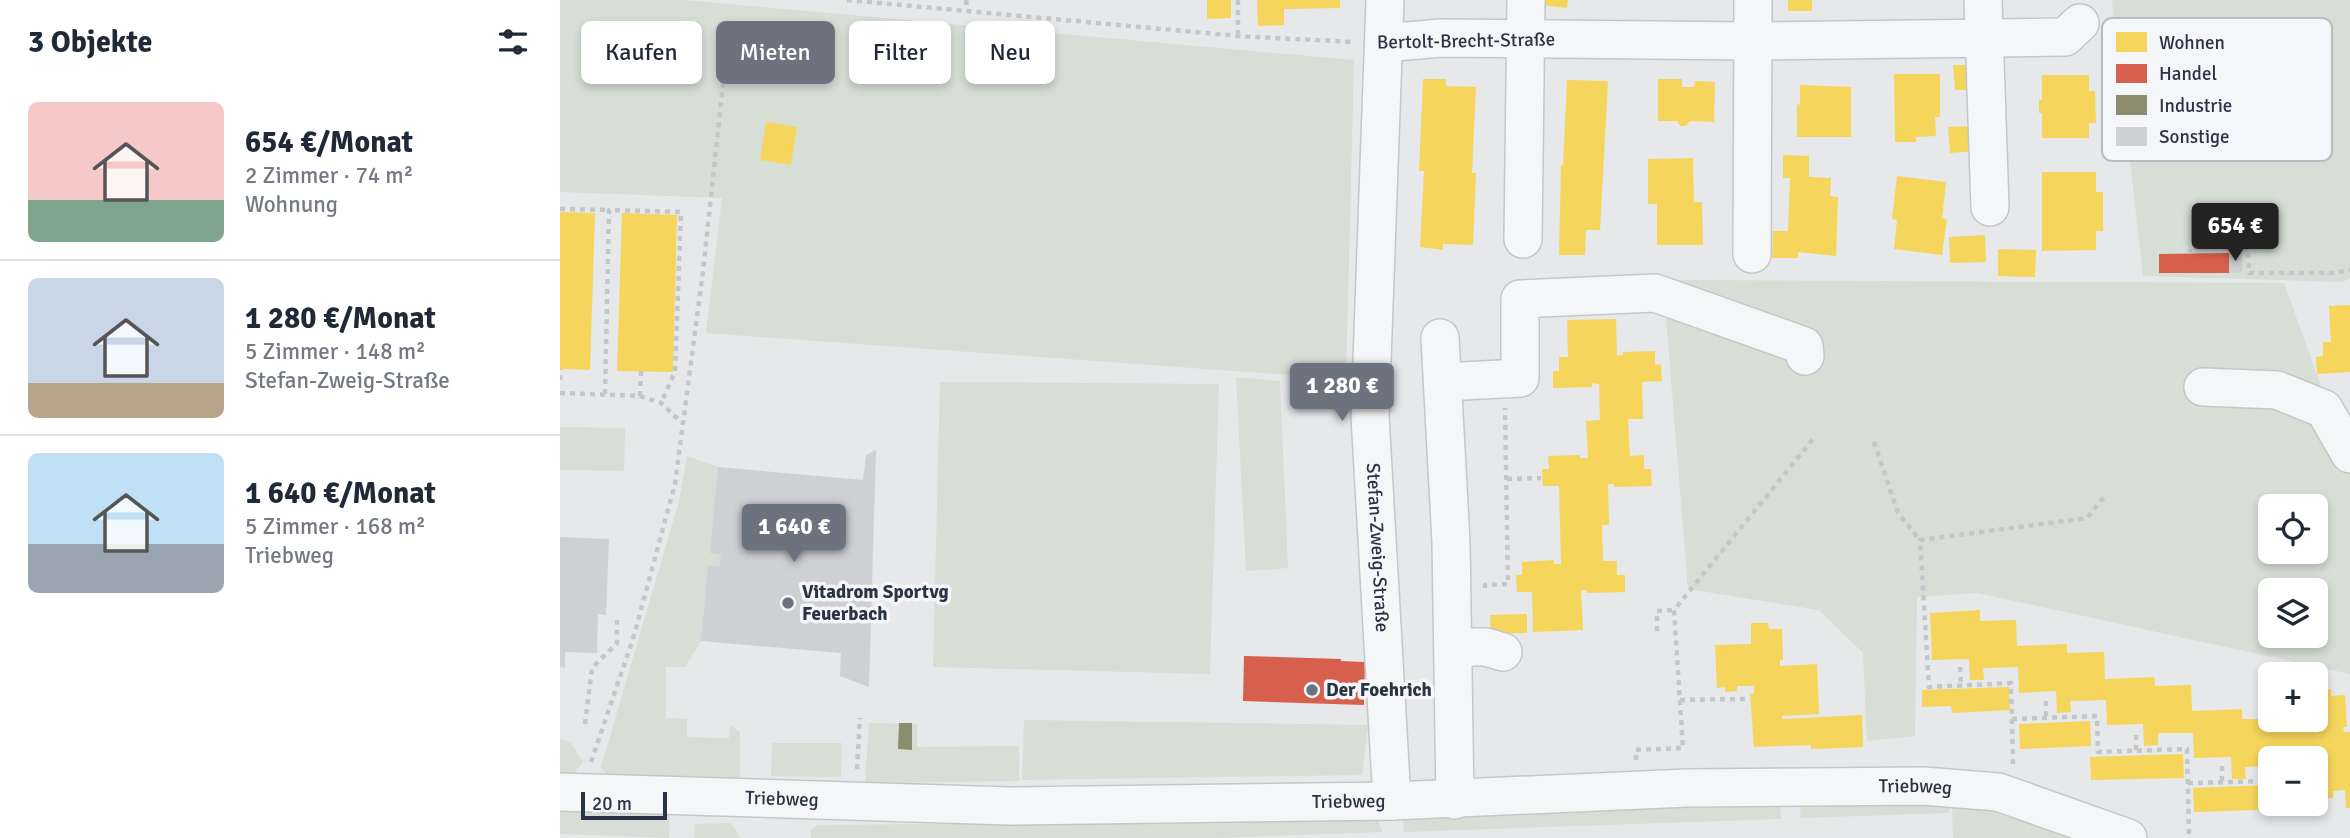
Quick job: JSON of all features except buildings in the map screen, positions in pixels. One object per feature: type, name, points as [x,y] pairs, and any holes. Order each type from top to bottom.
[{"type":"street","name":"Stefan-Zweig-Straße","points":[[1385,0],[1370,416],[1392,801]]},
{"type":"street","points":[[1523,239],[1525,0]]},
{"type":"street","points":[[1752,254],[1753,0]]},
{"type":"street","points":[[1983,0],[1990,206]]},
{"type":"street","name":"Bertolt-Brecht-Straße","points":[[1384,44],[1441,37],[1753,41],[2065,37],[2080,23]]},
{"type":"street","points":[[1443,382],[1520,378],[1520,299],[1655,293],[1804,346],[1805,356]]},
{"type":"street","points":[[1440,338],[1451,542],[1455,800]]},
{"type":"street","points":[[2203,387],[2277,390],[2325,410],[2350,454]]},
{"type":"street","points":[[1454,647],[1486,647],[1503,652]]},
{"type":"street","name":"Triebweg","points":[[571,792],[1009,807],[1455,800],[1687,789],[1923,786],[1998,792],[2128,838]]},
{"type":"path","name":"Bertolt-Brecht-Straße","points":[[848,0],[1238,36],[1384,44]]},
{"type":"path","points":[[966,0],[967,10]]},
{"type":"path","points":[[1238,0],[1238,36]]},
{"type":"path","points":[[571,792],[603,725],[634,639],[675,484],[703,271],[730,19]]},
{"type":"path","points":[[564,210],[681,212],[675,372],[661,402]]},
{"type":"path","points":[[605,394],[609,210]]},
{"type":"path","points":[[2190,254],[2190,247],[2248,248],[2249,273],[2333,273],[2350,270]]},
{"type":"path","points":[[560,380],[561,369]]},
{"type":"path","points":[[640,396],[641,371]]},
{"type":"path","points":[[1485,597],[1485,585],[1511,584],[1505,378]]},
{"type":"path","points":[[560,393],[640,396],[661,402],[682,423]]},
{"type":"path","points":[[1636,750],[1683,748],[1674,610],[1813,439]]},
{"type":"path","points":[[1874,442],[1898,513],[1920,540],[1929,687],[2011,683],[2013,746]]},
{"type":"path","points":[[1507,479],[1541,478]]},
{"type":"path","points":[[1920,540],[2087,518],[2106,495]]},
{"type":"path","points":[[1657,631],[1657,611],[1674,610]]},
{"type":"path","points":[[585,724],[592,668],[617,643],[617,620]]},
{"type":"path","points":[[1960,667],[1961,685]]},
{"type":"path","points":[[1680,700],[1746,699]]},
{"type":"path","points":[[2046,701],[2046,717]]},
{"type":"path","points":[[2012,719],[2097,716],[2098,752],[2187,749],[2189,838]]},
{"type":"path","points":[[856,801],[860,719]]},
{"type":"path","points":[[2136,735],[2136,751]]},
{"type":"path","points":[[2222,766],[2222,782]]},
{"type":"path","points":[[2188,783],[2258,781]]},
{"type":"shaded area","points":[[560,0],[684,0],[918,21],[849,21],[849,84],[951,84],[951,24],[965,25],[965,84],[1055,84],[1055,33],[1354,60],[1346,379],[706,333],[722,198],[560,192]]},
{"type":"shaded area","points":[[2112,0],[2350,0],[2350,278],[2343,282],[2143,276],[2130,161],[2332,161],[2332,18],[2114,18]]},
{"type":"shaded area","points":[[1663,280],[2284,283],[2350,467],[2350,674],[2328,669],[2328,662],[2295,662],[1978,593],[1917,597],[1915,736],[1867,741],[1863,653],[1819,610],[1688,589]]},
{"type":"shaded area","points":[[1236,377],[1280,381],[1288,568],[1246,571]]},
{"type":"shaded area","points":[[940,382],[1219,384],[1210,674],[933,667]]},
{"type":"shaded area","points":[[560,427],[625,428],[624,471],[560,470]]},
{"type":"shaded area","points":[[687,456],[718,467],[710,553],[721,555],[719,566],[708,565],[701,641],[685,667],[666,667],[666,718],[687,719],[687,737],[729,738],[730,725],[740,732],[740,778],[731,783],[606,774],[601,767],[679,501]]},
{"type":"shaded area","points":[[1024,720],[1368,725],[1362,775],[1022,780]]},
{"type":"shaded area","points":[[869,723],[917,724],[917,747],[1019,746],[1019,781],[865,783]]},
{"type":"shaded area","points":[[560,739],[571,743],[583,762],[573,774],[560,775]]},
{"type":"shaded area","points":[[772,743],[842,743],[841,777],[771,776]]},
{"type":"shaded area","points":[[1950,796],[1949,813],[1800,818],[1801,798]]},
{"type":"shaded area","points":[[1780,799],[1781,819],[1404,832],[1403,815]]},
{"type":"shaded area","points":[[1952,805],[1997,810],[2074,838],[1953,838]]},
{"type":"shaded area","points":[[560,809],[670,814],[669,838],[560,834]]},
{"type":"shaded area","points":[[1378,820],[1382,832],[1215,838],[811,838],[811,830],[817,825]]},
{"type":"shaded area","points":[[731,823],[741,838],[694,838],[695,824]]},
{"type":"place","name":"Vitadrom Sportvg Feuerbach","points":[[788,603]]},
{"type":"place","name":"Der Foehrich","points":[[1312,690]]}]
